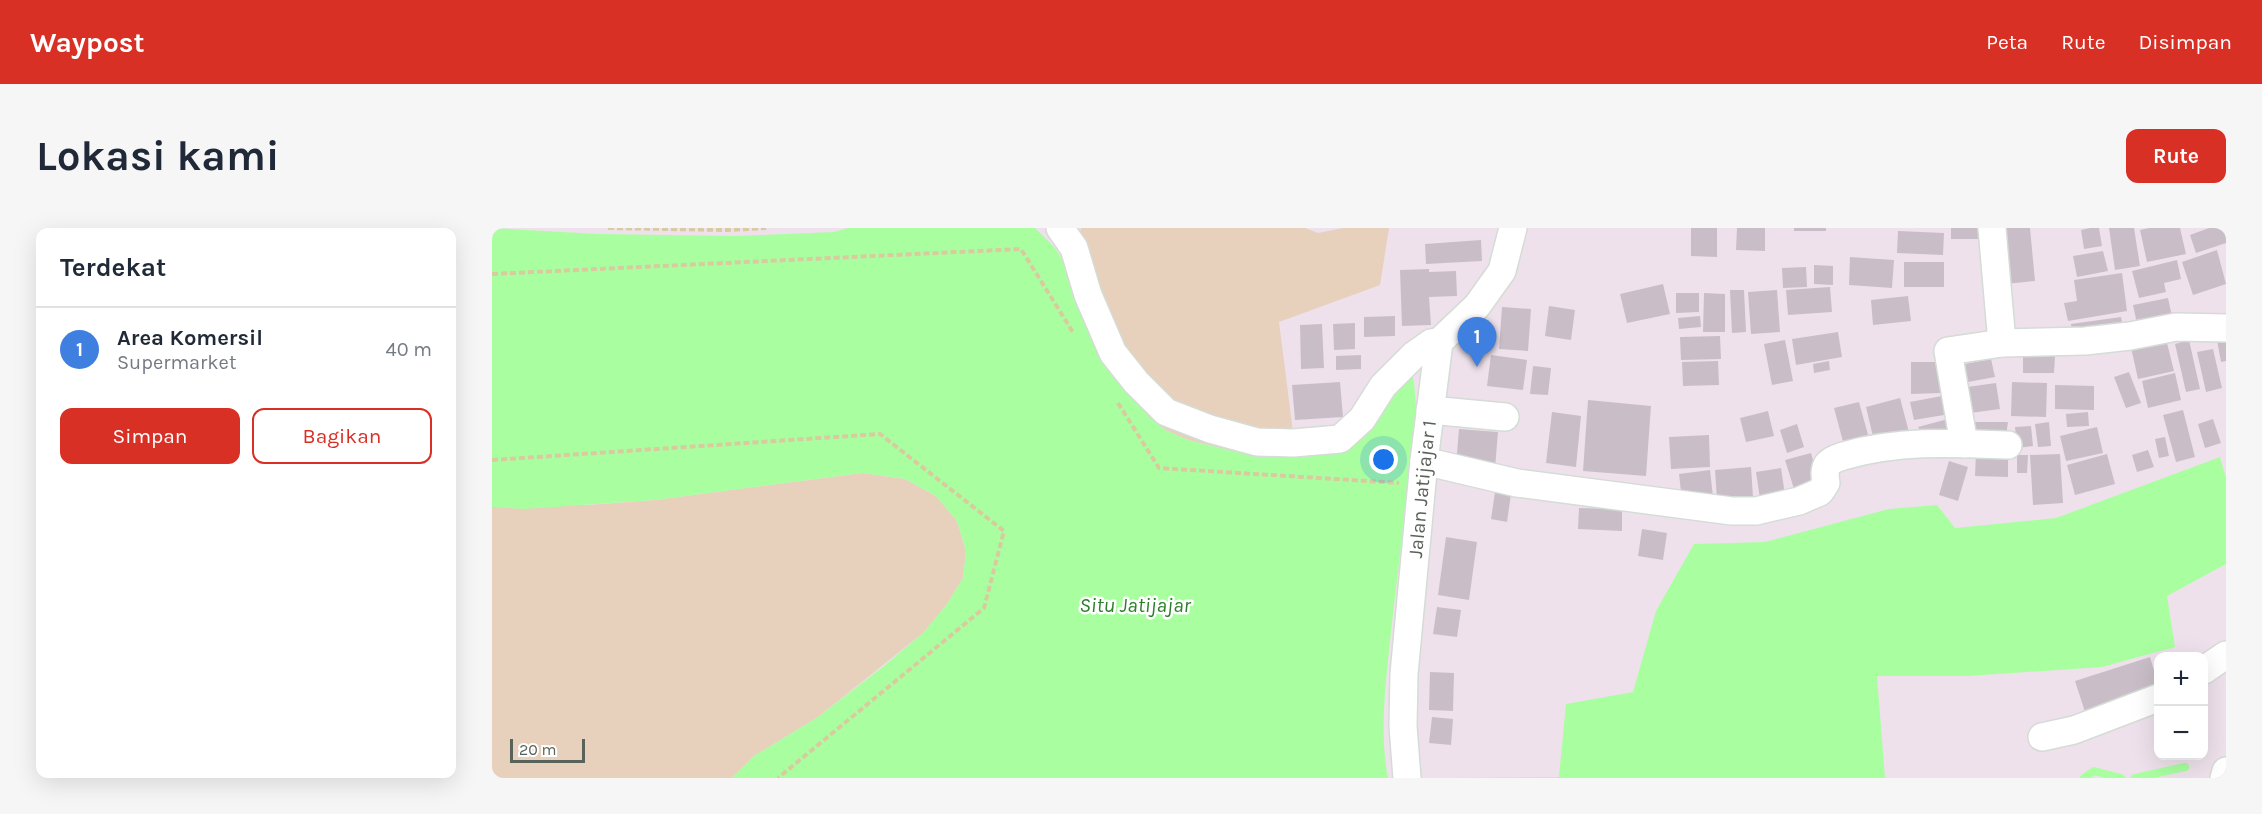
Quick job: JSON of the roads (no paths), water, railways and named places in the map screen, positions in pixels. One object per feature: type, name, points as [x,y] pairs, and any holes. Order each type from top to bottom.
[{"type":"street","points":[[1060,228],[1074,248],[1088,295],[1113,353],[1136,382],[1166,412],[1210,429],[1257,442],[1293,443],[1340,439],[1362,419],[1383,386],[1414,355],[1431,343],[1439,342],[1477,306],[1502,272],[1514,228]]},
{"type":"street","points":[[1992,228],[2002,343]]},
{"type":"street","points":[[1964,444],[1948,351],[2002,343],[2085,341],[2130,336],[2176,327],[2226,328]]},
{"type":"street","name":"Jalan Jatijajar 1","points":[[1407,778],[1403,726],[1404,674],[1424,461],[1439,342]]},
{"type":"street","points":[[1431,410],[1505,417]]},
{"type":"street","points":[[1424,461],[1517,483],[1676,505],[1756,511],[1799,501],[1820,492],[1826,483],[1825,471],[1828,464],[1834,459],[1872,448],[1930,443],[2008,445]]},
{"type":"street","points":[[2208,667],[2226,656]]},
{"type":"street","points":[[2042,737],[2074,730],[2154,700]]},
{"type":"street","points":[[2224,778],[2226,771]]},
{"type":"water","name":"Situ Jatijajar","points":[[492,228],[599,234],[736,236],[834,232],[848,228],[1035,228],[1055,248],[1070,272],[1106,363],[1121,386],[1149,417],[1165,430],[1188,440],[1232,451],[1259,452],[1321,446],[1412,373],[1416,404],[1414,453],[1384,705],[1384,742],[1388,778],[732,778],[754,756],[818,717],[923,633],[947,604],[963,578],[966,551],[957,521],[936,496],[905,479],[862,473],[655,500],[524,509],[492,507]]},
{"type":"water","points":[[2220,457],[2226,478],[2226,564],[2167,596],[2175,647],[2102,667],[1968,676],[1877,676],[1885,778],[1451,778],[1559,777],[1566,704],[1633,692],[1656,611],[1694,544],[1765,542],[1889,509],[1937,505],[1955,528],[2056,518]]},
{"type":"waterway","points":[[2135,778],[2185,767]]},
{"type":"waterway","points":[[2084,778],[2094,771],[2121,778]]},
{"type":"place","name":"Area Komersil","points":[[1477,367]]}]
